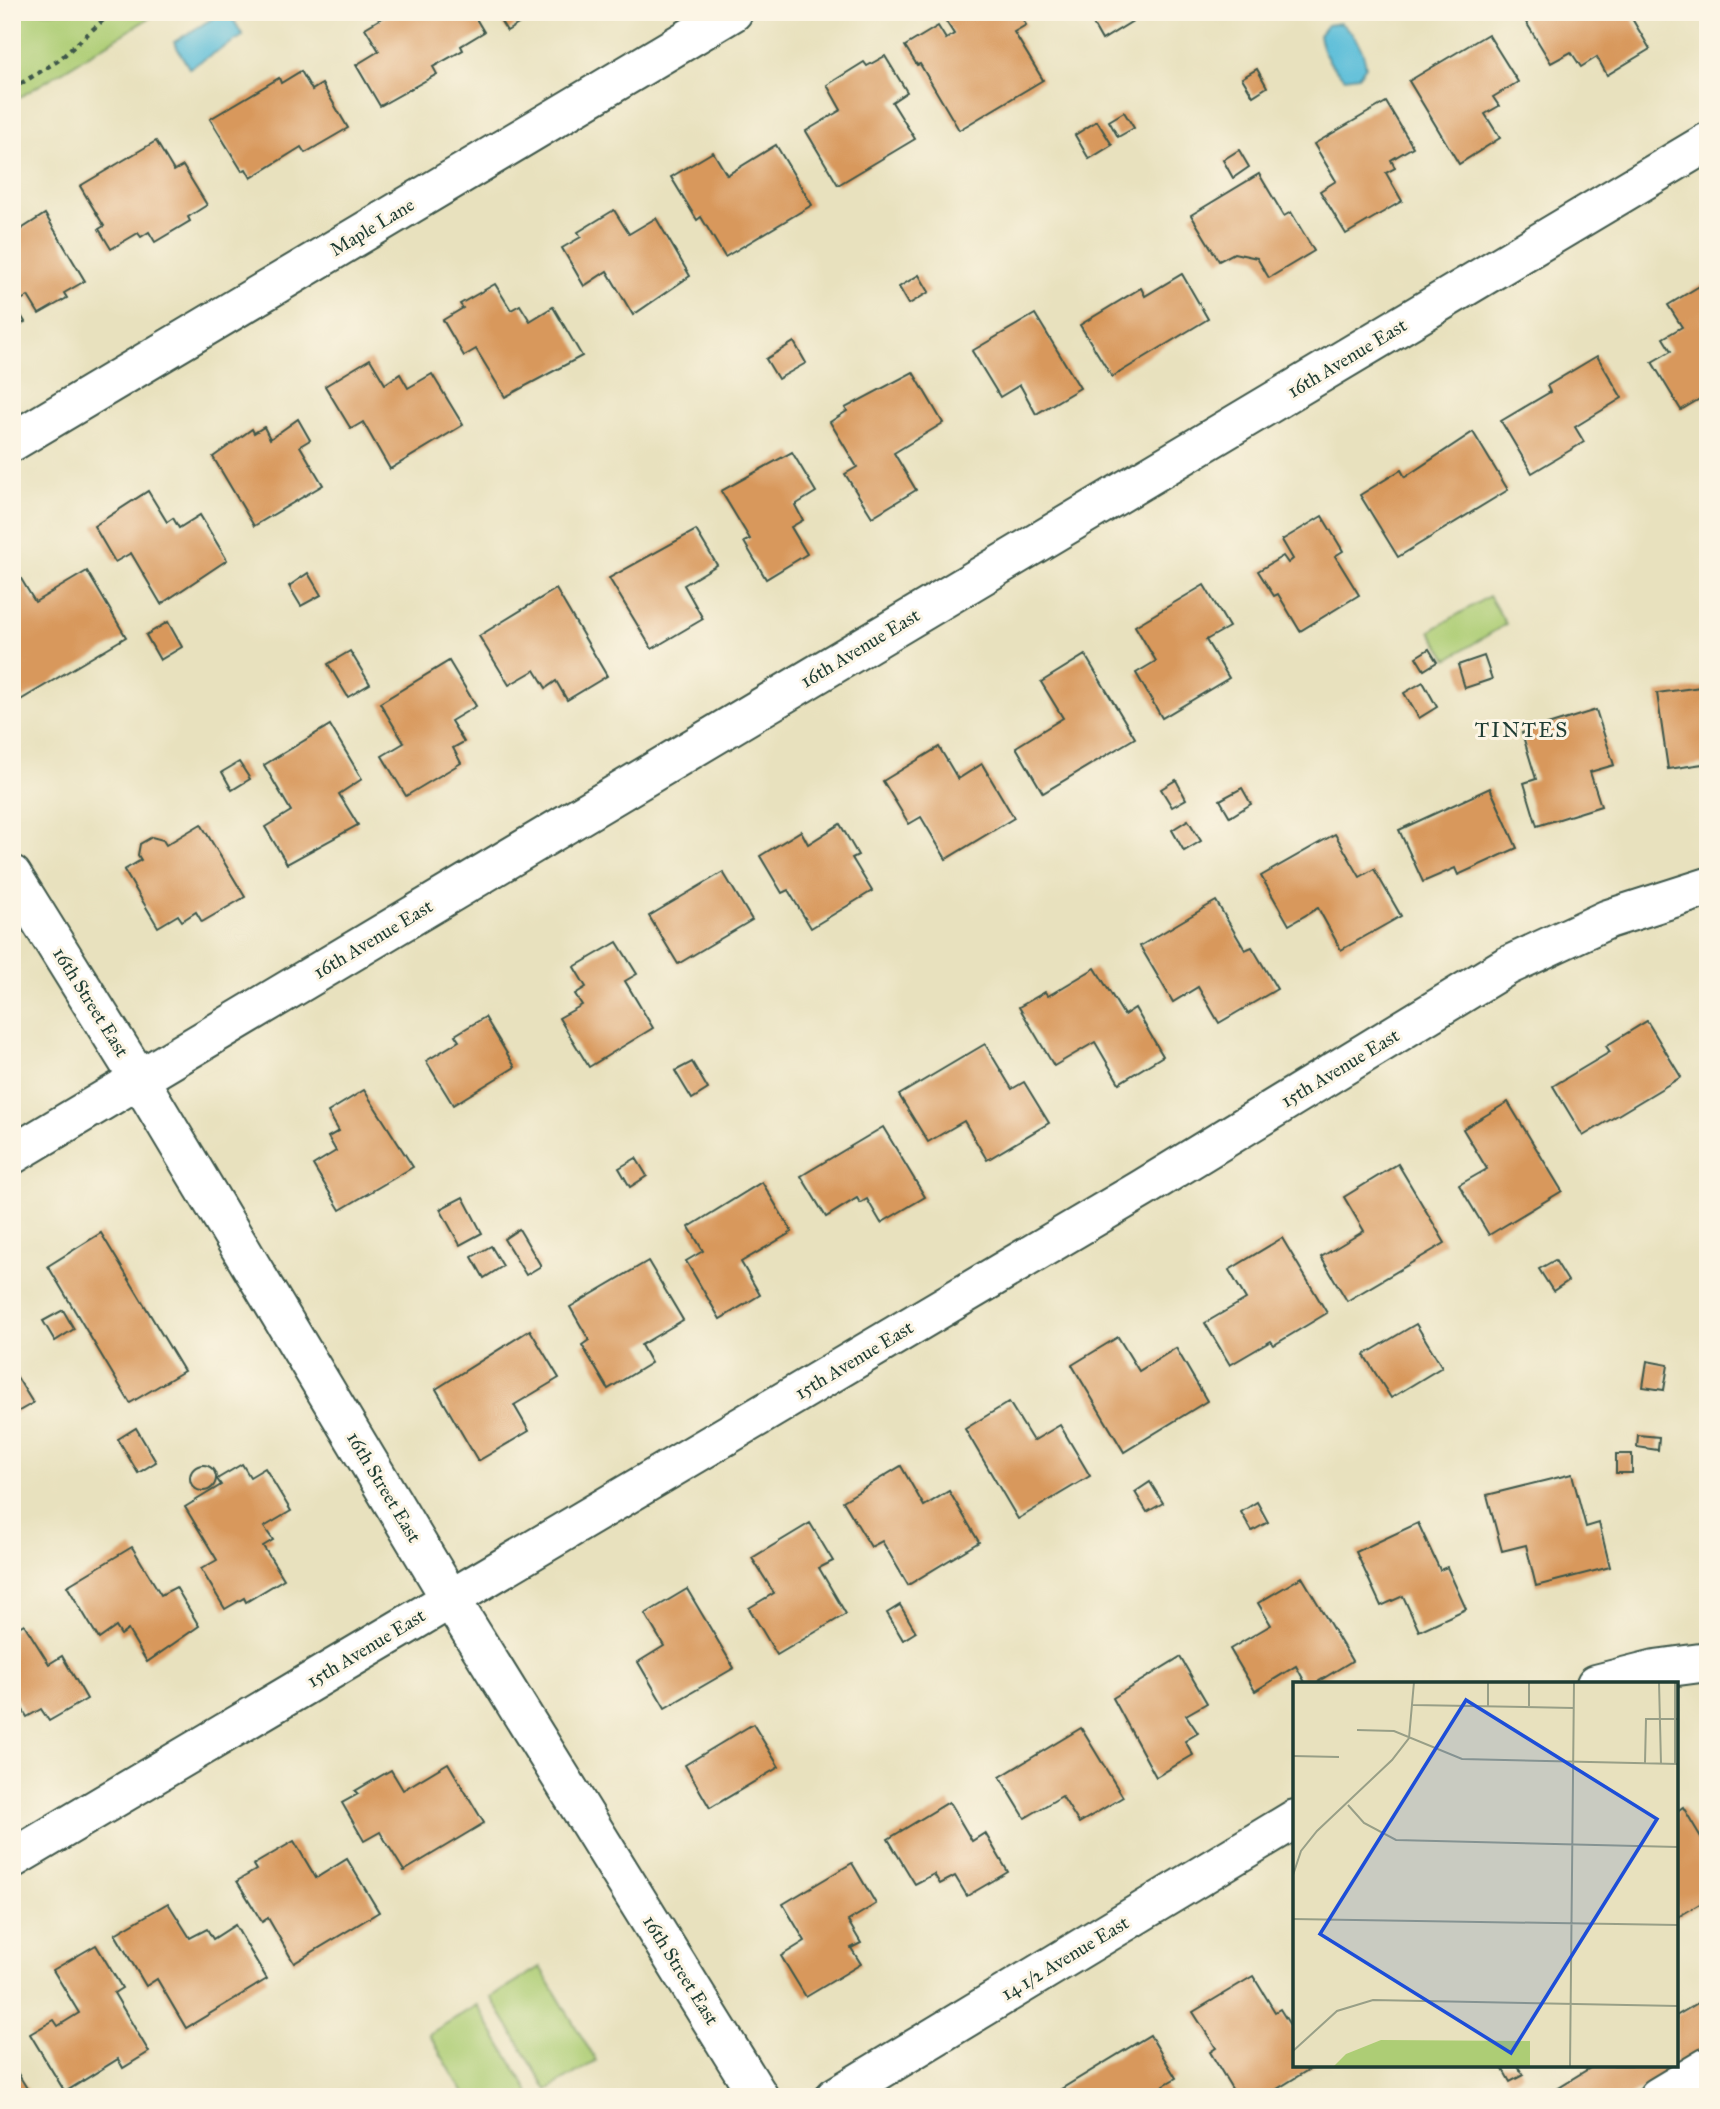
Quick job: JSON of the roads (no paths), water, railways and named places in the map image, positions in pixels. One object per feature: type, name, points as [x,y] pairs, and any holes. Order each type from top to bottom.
[{"type":"street","name":"Maple Lane","points":[[12,442],[733,12]]},
{"type":"street","name":"16th Avenue East","points":[[12,1155],[1708,142]]},
{"type":"street","name":"16th Street East","points":[[12,876],[139,1079],[450,1598],[759,2097]]},
{"type":"street","name":"15th Avenue East","points":[[12,1859],[1130,1196],[1507,966],[1608,919],[1708,887]]},
{"type":"street","points":[[1604,1682],[1655,1669],[1708,1662]]},
{"type":"street","name":"14 1/2 Avenue East","points":[[835,2097],[1293,1820]]},
{"type":"street","points":[[1658,2097],[1708,2067]]},
{"type":"water","points":[[223,12],[229,12],[243,36],[189,68],[174,42]]},
{"type":"water","points":[[1340,23],[1354,36],[1363,53],[1366,66],[1358,76],[1345,78],[1331,64],[1322,48],[1319,35],[1327,25]]},
{"type":"district","name":"TINTES","points":[[1522,730]]}]
